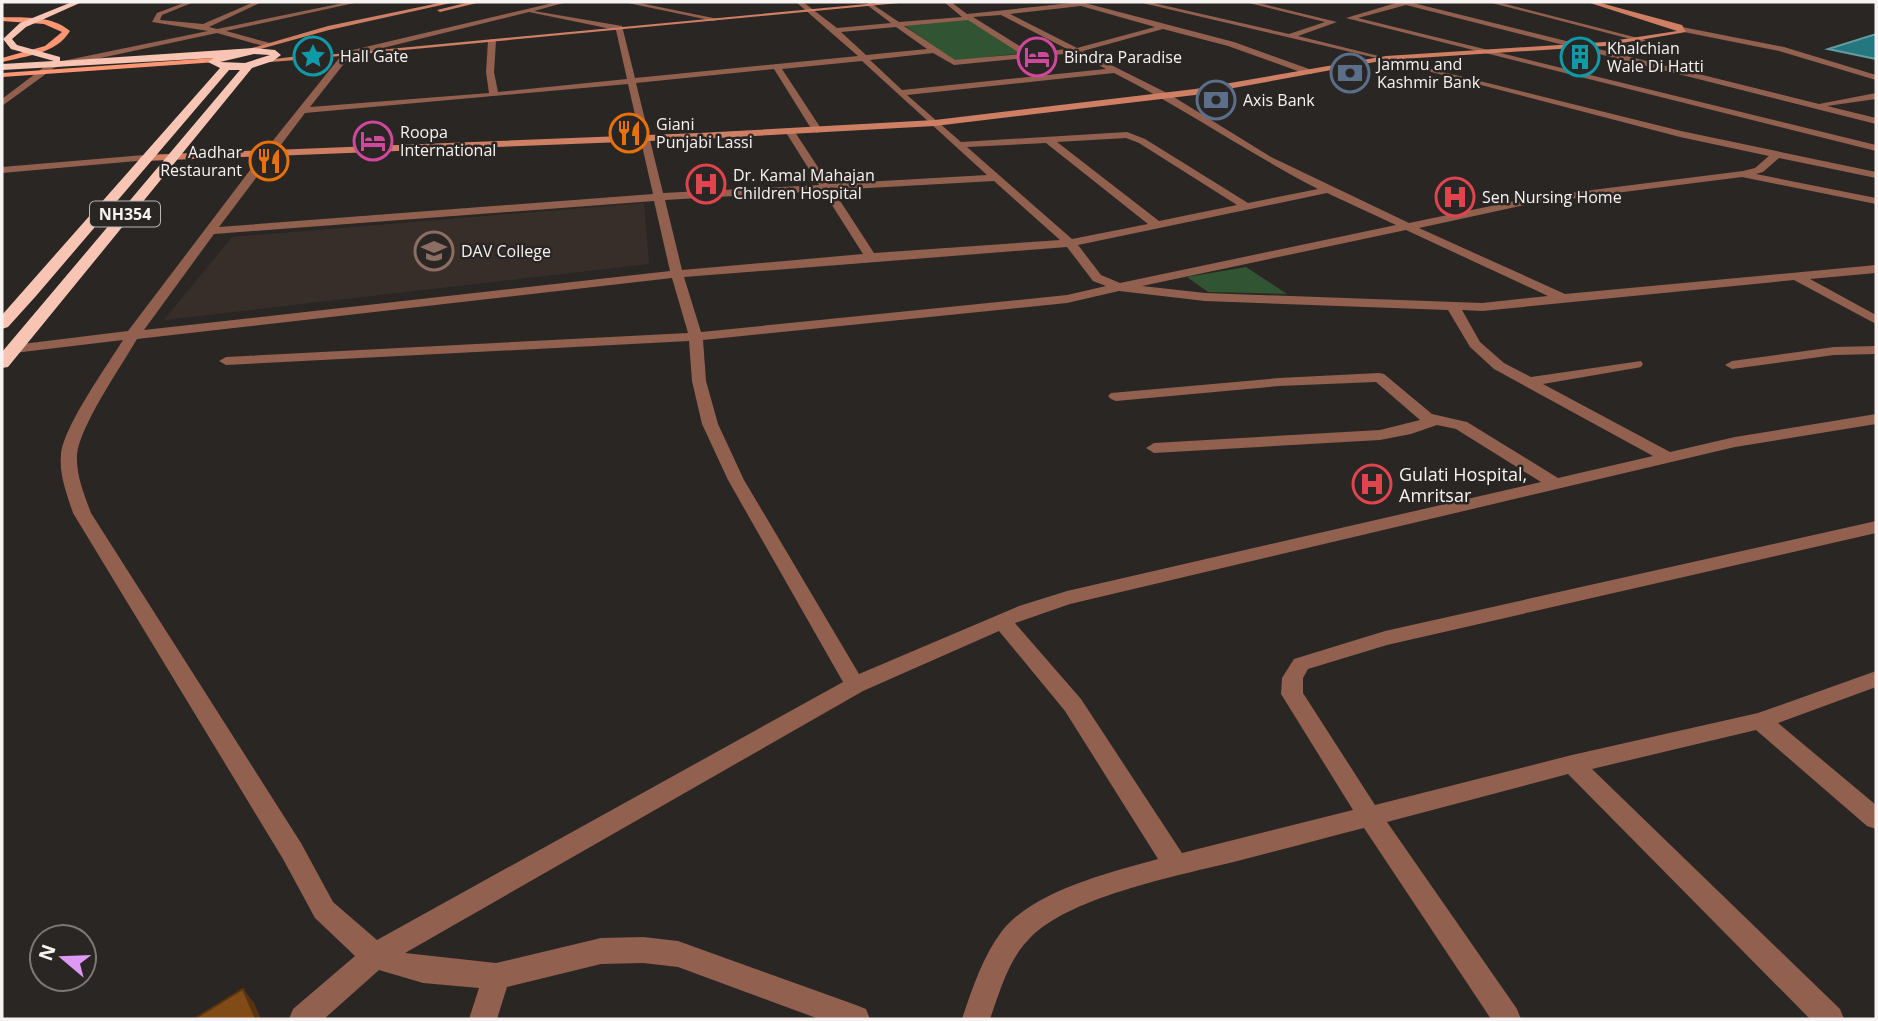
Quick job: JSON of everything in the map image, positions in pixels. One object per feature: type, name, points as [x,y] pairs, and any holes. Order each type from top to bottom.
[{"type":"highway","points":[[78,2],[23,25],[7,39],[14,47],[71,61],[104,63]]},
{"type":"highway","points":[[2,67],[270,52]]},
{"type":"highway","points":[[2,77],[218,64],[249,65],[270,52]]},
{"type":"highway","points":[[218,64],[238,53]]},
{"type":"highway","name":"NH354","points":[[2,323],[123,188],[218,64]]},
{"type":"highway","name":"NH354","points":[[2,363],[249,65]]},
{"type":"main road","points":[[2,19],[43,22],[62,26],[66,31],[58,41],[46,47],[2,60]]},
{"type":"main road","points":[[2,77],[92,69],[218,64]]},
{"type":"street","points":[[191,2],[159,14],[156,22],[202,27],[270,52],[307,57]]},
{"type":"street","points":[[202,27],[259,2]]},
{"type":"street","points":[[202,27],[329,2]]},
{"type":"street","points":[[2,103],[51,66],[212,30],[356,2]]},
{"type":"street","points":[[270,52],[328,28],[452,2]]},
{"type":"street","points":[[270,52],[338,31],[478,2]]},
{"type":"street","points":[[564,2],[347,54],[267,155],[132,336],[79,427],[69,453],[71,480],[82,513],[292,851],[324,910],[375,956],[423,970],[496,976],[601,951],[643,950],[678,954],[856,1019]]},
{"type":"street","points":[[626,2],[715,19]]},
{"type":"street","points":[[799,2],[835,30],[900,93],[1070,243],[1097,278],[1119,287],[1205,297],[1453,307],[1503,306],[1626,291],[1876,269]]},
{"type":"street","points":[[319,56],[907,2]]},
{"type":"street","points":[[947,2],[1030,55]]},
{"type":"street","points":[[1141,2],[1386,58],[1637,124],[1876,176]]},
{"type":"street","points":[[1248,2],[1334,22]]},
{"type":"street","points":[[1292,36],[1404,2],[1876,121]]},
{"type":"street","points":[[1490,2],[1642,40]]},
{"type":"street","points":[[1590,2],[1682,29],[1781,49],[1876,78]]},
{"type":"street","points":[[869,4],[963,70]]},
{"type":"street","points":[[835,30],[1081,4],[1231,44],[1309,72]]},
{"type":"street","points":[[282,11],[292,6]]},
{"type":"street","points":[[502,8],[509,16]]},
{"type":"street","points":[[525,12],[619,28]]},
{"type":"street","points":[[1002,13],[1166,96],[1267,159],[1328,190],[1565,299]]},
{"type":"street","points":[[1349,18],[1876,148]]},
{"type":"street","points":[[954,63],[1079,50],[1163,27]]},
{"type":"street","points":[[619,28],[677,274],[696,337],[699,381],[715,435],[743,492],[855,685]]},
{"type":"street","points":[[2,170],[144,158],[267,155],[935,123],[1231,87],[1386,58],[1642,40],[1675,35],[1682,32],[1682,29]]},
{"type":"street","points":[[492,41],[490,72],[494,95]]},
{"type":"street","points":[[303,110],[494,95],[934,51]]},
{"type":"street","points":[[776,66],[817,130]]},
{"type":"street","points":[[900,93],[1117,70]]},
{"type":"street","points":[[972,77],[981,84]]},
{"type":"street","points":[[1813,106],[1876,96]]},
{"type":"street","points":[[790,131],[870,256]]},
{"type":"street","points":[[959,145],[1116,134],[1136,138],[1247,207]]},
{"type":"street","points":[[1047,139],[1157,225]]},
{"type":"street","points":[[226,362],[696,337],[1067,299],[1529,201],[1743,174],[1759,170],[1776,155]]},
{"type":"street","points":[[1743,174],[1876,201]]},
{"type":"street","points":[[212,231],[658,197],[995,178]]},
{"type":"street","points":[[14,349],[677,274],[870,256],[1070,243],[1328,190]]},
{"type":"street","points":[[1796,276],[1876,320]]},
{"type":"street","points":[[1453,307],[1485,355],[1669,458]]},
{"type":"street","points":[[1732,365],[1827,352],[1876,350]]},
{"type":"street","points":[[1529,382],[1636,364]]},
{"type":"street","points":[[1116,396],[1279,382],[1379,377],[1433,421]]},
{"type":"street","points":[[303,1019],[375,956],[855,685],[1002,621],[1067,598],[1735,442],[1876,419]]},
{"type":"street","points":[[1154,448],[1380,435],[1405,431],[1433,421],[1461,425],[1556,484]]},
{"type":"street","points":[[1507,1019],[1370,817],[1292,694],[1290,682],[1301,664],[1385,638],[1876,527]]},
{"type":"street","points":[[1002,621],[1073,705],[1176,866]]},
{"type":"street","points":[[976,1019],[992,977],[1013,937],[1032,920],[1086,895],[1176,866],[1572,764],[1760,721],[1876,679]]},
{"type":"street","points":[[1760,721],[1876,819]]},
{"type":"street","points":[[1572,764],[1830,1019]]},
{"type":"street","points":[[484,1019],[496,976]]},
{"type":"shaded area","name":"DAV College","points":[[644,203],[649,264],[164,320],[232,237]]},
{"type":"green space","points":[[968,19],[1023,53],[954,61],[904,25]]},
{"type":"green space","points":[[1246,267],[1287,294],[1208,292],[1187,277]]},
{"type":"water","points":[[1876,34],[1876,59],[1828,49]]},
{"type":"building","points":[[243,989],[256,1019],[194,1019]]},
{"type":"place","name":"Hall Gate","points":[[313,56]]},
{"type":"place","name":"Bindra Paradise","points":[[1037,57]]},
{"type":"place","name":"Khalchian Wale Di Hatti","points":[[1580,57]]},
{"type":"place","name":"Jammu and Kashmir Bank","points":[[1350,73]]},
{"type":"place","name":"Axis Bank","points":[[1216,100]]},
{"type":"place","name":"Giani Punjabi Lassi","points":[[629,133]]},
{"type":"place","name":"Roopa International","points":[[373,141]]},
{"type":"place","name":"Aadhar Restaurant","points":[[269,161]]},
{"type":"place","name":"Dr. Kamal Mahajan Children Hospital","points":[[706,184]]},
{"type":"place","name":"Sen Nursing Home","points":[[1455,197]]},
{"type":"place","name":"DAV College","points":[[434,251]]},
{"type":"place","name":"Gulati Hospital, Amritsar","points":[[1372,484]]}]
